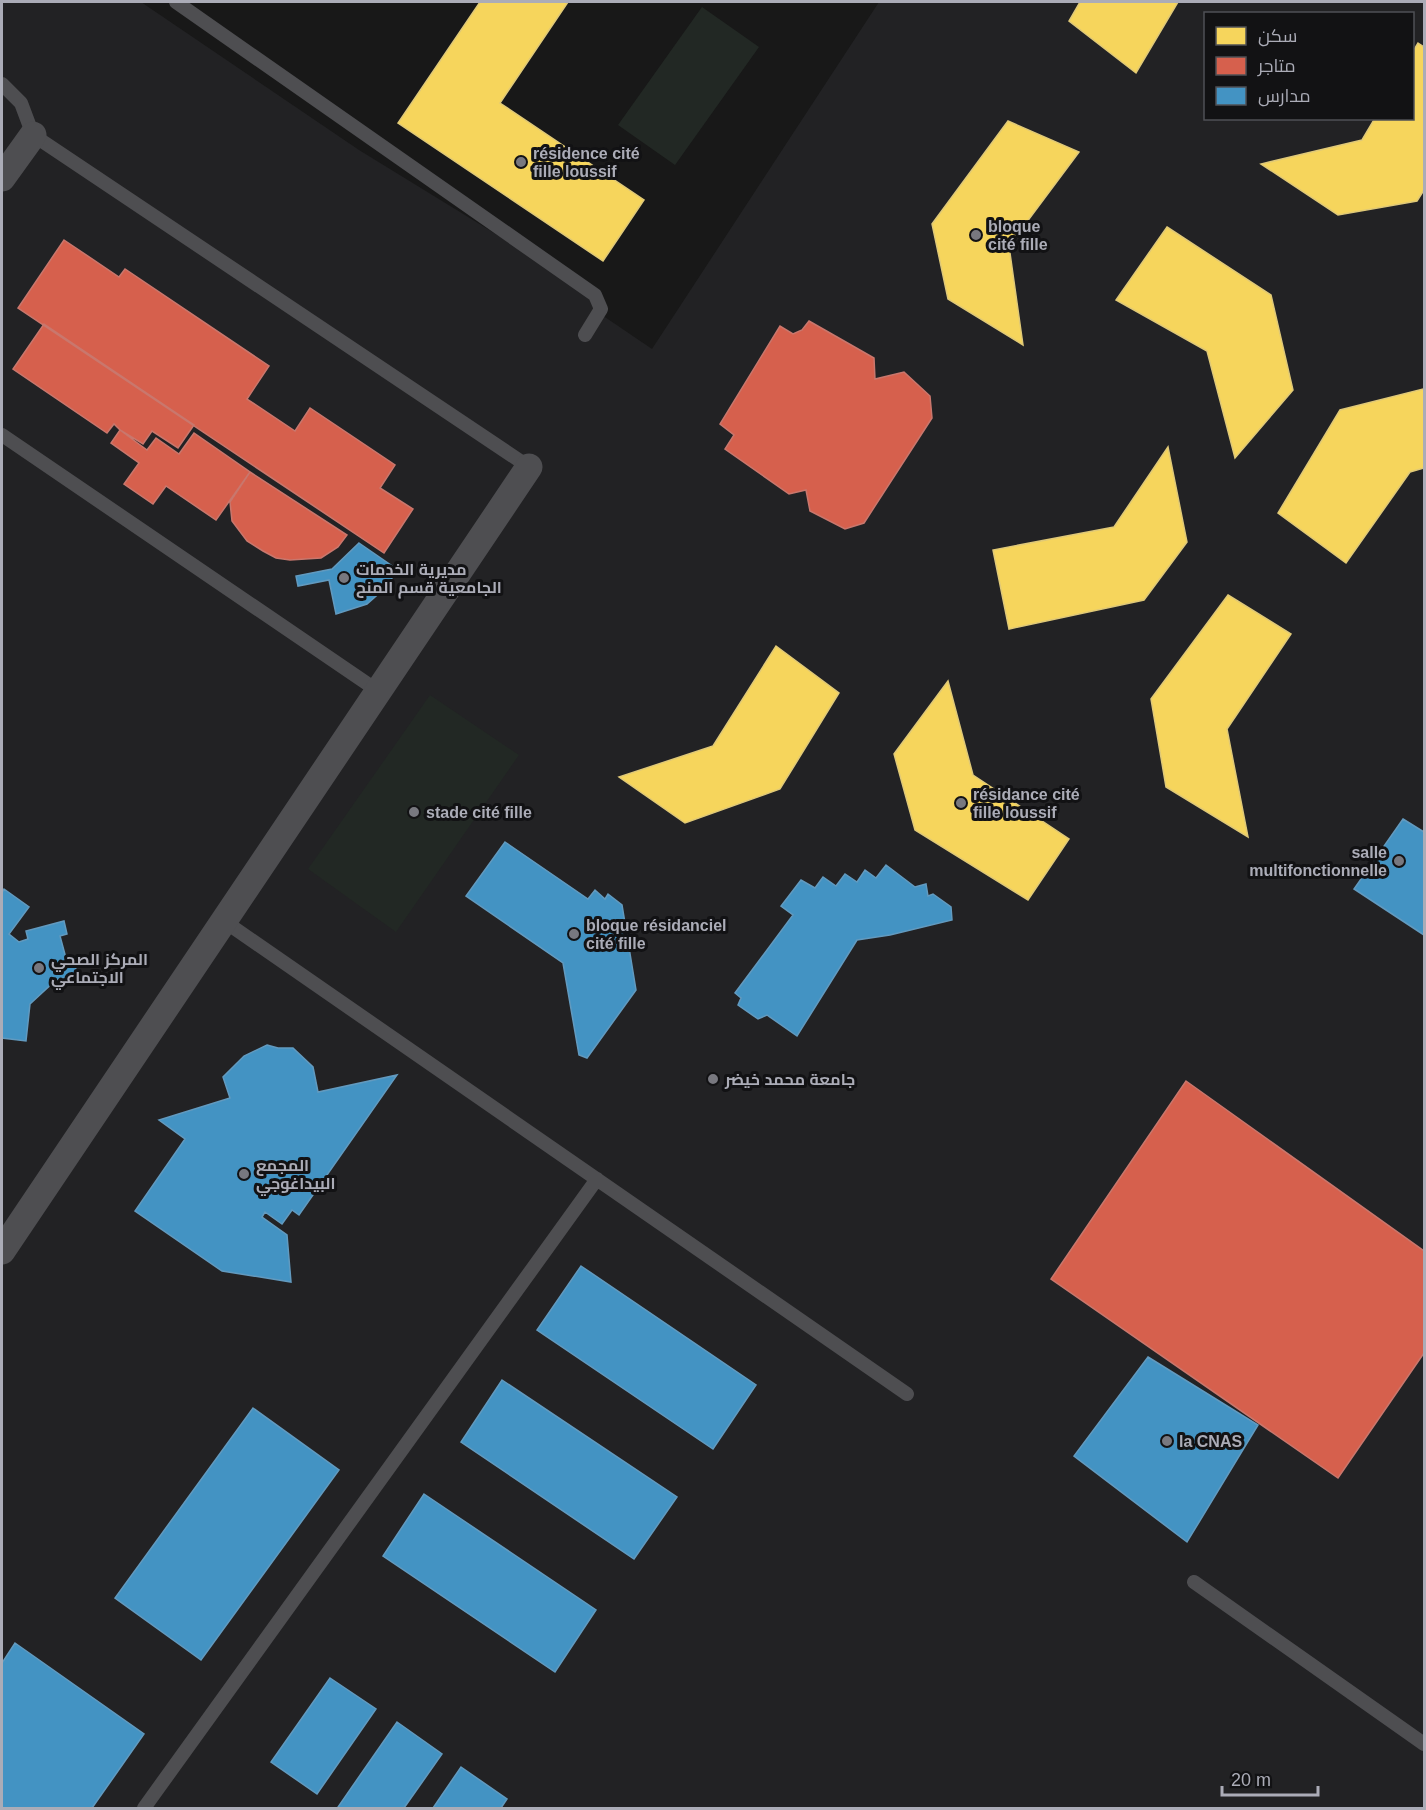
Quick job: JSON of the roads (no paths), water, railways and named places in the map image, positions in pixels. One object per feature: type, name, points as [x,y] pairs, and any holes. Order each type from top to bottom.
[{"type":"street","points":[[2,178],[33,135]]},
{"type":"street","points":[[2,1251],[529,467]]},
{"type":"lane","points":[[176,2],[595,295],[601,309],[585,335]]},
{"type":"lane","points":[[2,84],[21,103],[33,135],[529,467]]},
{"type":"lane","points":[[2,435],[378,691]]},
{"type":"lane","points":[[224,921],[907,1394]]},
{"type":"lane","points":[[144,1809],[597,1179]]},
{"type":"lane","points":[[1194,1582],[1425,1744]]},
{"type":"place","name":"résidence cité fille loussif","points":[[521,162]]},
{"type":"place","name":"bloque cité fille","points":[[976,235]]},
{"type":"place","name":"مديرية الخدمات الجامعية قسم المنح","points":[[344,578]]},
{"type":"place","name":"résidance cité fille loussif","points":[[961,803]]},
{"type":"place","name":"stade cité fille","points":[[414,812]]},
{"type":"place","name":"salle multifonctionnelle","points":[[1399,861]]},
{"type":"place","name":"bloque résidanciel cité fille","points":[[574,934]]},
{"type":"place","name":"المركز الصحي الاجتماعي","points":[[39,968]]},
{"type":"place","name":"جامعة محمد خيضر","points":[[713,1079]]},
{"type":"place","name":"المجمع البيداغوجي","points":[[244,1174]]},
{"type":"place","name":"la CNAS","points":[[1167,1441]]}]
